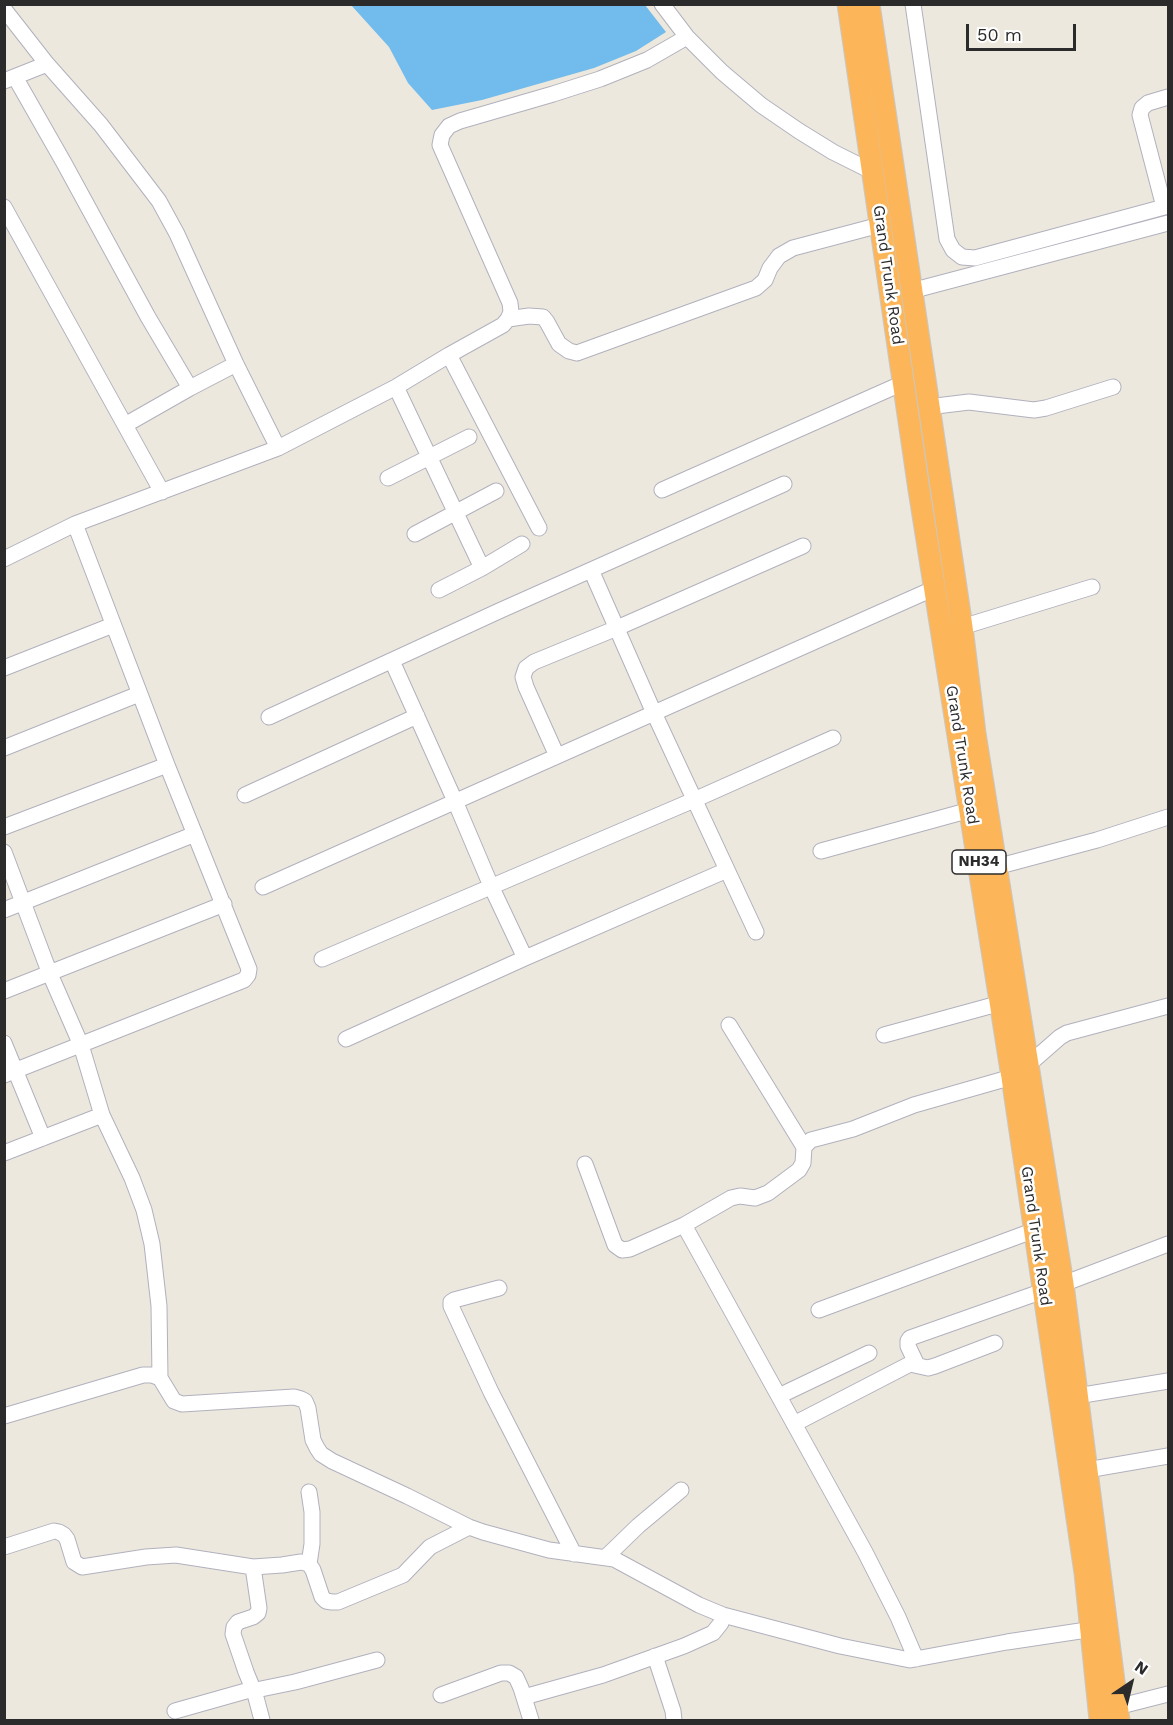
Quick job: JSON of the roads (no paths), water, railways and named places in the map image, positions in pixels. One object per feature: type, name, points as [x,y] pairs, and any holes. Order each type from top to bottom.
[{"type":"highway","name":"Grand Trunk Road","points":[[848,4],[911,291],[996,867],[1020,1071],[1035,1230],[1053,1287],[1077,1396],[1087,1470],[1098,1628],[1100,1720]]},
{"type":"highway","name":"Grand Trunk Road","points":[[869,4],[879,143],[873,172],[903,383],[1001,1003],[1020,1071],[1053,1287],[1085,1574],[1118,1714]]},
{"type":"street","points":[[662,4],[687,37],[722,72],[761,105],[833,152],[873,172]]},
{"type":"street","points":[[913,4],[948,239],[953,250],[962,257],[975,258],[1166,207],[1140,115],[1142,108],[1148,103],[1168,97]]},
{"type":"street","points":[[4,9],[101,125],[159,201],[190,261],[278,448]]},
{"type":"street","points":[[4,559],[75,525],[278,448],[396,387],[503,325],[511,312],[510,303],[440,145],[442,135],[449,126],[460,121],[600,79],[647,60],[687,37]]},
{"type":"street","points":[[47,63],[10,79],[64,163],[189,388]]},
{"type":"street","points":[[4,207],[162,492]]},
{"type":"street","points":[[911,291],[1168,223]]},
{"type":"street","points":[[508,319],[529,316],[543,318],[548,322],[560,344],[569,351],[578,353],[756,288],[765,280],[779,256],[793,248],[880,225]]},
{"type":"street","points":[[448,355],[539,528]]},
{"type":"street","points":[[125,425],[189,388],[237,364]]},
{"type":"street","points":[[662,490],[903,383]]},
{"type":"street","points":[[396,387],[482,568]]},
{"type":"street","points":[[928,407],[969,402],[1034,410],[1113,387]]},
{"type":"street","points":[[388,478],[469,437]]},
{"type":"street","points":[[269,717],[784,484]]},
{"type":"street","points":[[415,534],[496,492]]},
{"type":"street","points":[[10,1072],[244,980],[249,969],[139,694],[75,525]]},
{"type":"street","points":[[439,590],[522,544]]},
{"type":"street","points":[[557,756],[526,687],[523,677],[526,668],[534,662],[803,546]]},
{"type":"street","points":[[591,570],[654,713],[756,932]]},
{"type":"street","points":[[962,627],[1092,587]]},
{"type":"street","points":[[263,887],[935,588]]},
{"type":"street","points":[[4,668],[113,625]]},
{"type":"street","points":[[392,661],[525,958]]},
{"type":"street","points":[[4,748],[139,694]]},
{"type":"street","points":[[245,795],[417,716]]},
{"type":"street","points":[[322,959],[833,738]]},
{"type":"street","points":[[4,827],[167,765]]},
{"type":"street","points":[[821,850],[970,810]]},
{"type":"street","points":[[996,867],[1097,840],[1168,817]]},
{"type":"street","points":[[4,910],[195,834]]},
{"type":"street","points":[[4,852],[50,974],[81,1045],[102,1115],[132,1178],[144,1210],[152,1244],[159,1306],[160,1378],[174,1401],[182,1404],[301,1398],[308,1408],[313,1440],[321,1454],[469,1527],[549,1550],[614,1559],[699,1605],[723,1615],[850,1649],[903,1659],[916,1659],[1098,1628]]},
{"type":"street","points":[[346,1039],[727,870]]},
{"type":"street","points":[[4,991],[224,904]]},
{"type":"street","points":[[884,1035],[1001,1003]]},
{"type":"street","points":[[804,1147],[811,1140],[853,1129],[914,1105],[1020,1071],[1067,1033],[1168,1006]]},
{"type":"street","points":[[585,1164],[615,1245],[622,1250],[630,1249],[684,1225],[731,1198],[740,1196],[754,1198],[768,1193],[799,1170],[803,1162],[804,1147],[729,1026]]},
{"type":"street","points":[[4,1043],[10,1072],[43,1138]]},
{"type":"street","points":[[4,1153],[102,1115]]},
{"type":"street","points":[[684,1225],[866,1552],[916,1659]]},
{"type":"street","points":[[819,1310],[1035,1230]]},
{"type":"street","points":[[917,1365],[909,1346],[910,1338],[1168,1244]]},
{"type":"street","points":[[499,1287],[454,1300],[451,1306],[491,1392],[574,1554]]},
{"type":"street","points":[[794,1424],[910,1364],[928,1368],[995,1343]]},
{"type":"street","points":[[779,1396],[869,1353]]},
{"type":"street","points":[[4,1416],[143,1376],[152,1375],[160,1378]]},
{"type":"street","points":[[1077,1396],[1168,1381]]},
{"type":"street","points":[[1087,1470],[1168,1456]]},
{"type":"street","points":[[606,1557],[681,1490]]},
{"type":"street","points":[[309,1492],[312,1512],[312,1544],[309,1564],[322,1597],[326,1601],[338,1602],[403,1575],[430,1547],[469,1527]]},
{"type":"street","points":[[4,1547],[59,1532],[67,1539],[74,1562],[82,1567],[146,1557],[176,1555],[253,1567],[301,1562],[309,1564]]},
{"type":"street","points":[[253,1567],[258,1613],[238,1622],[233,1634],[254,1689],[262,1720]]},
{"type":"street","points":[[524,1697],[603,1675],[684,1646],[713,1633],[722,1623],[723,1615]]},
{"type":"street","points":[[655,1656],[674,1720]]},
{"type":"street","points":[[175,1711],[254,1689],[295,1682],[376,1660]]},
{"type":"street","points":[[441,1695],[501,1673],[509,1673],[516,1677],[531,1720]]},
{"type":"street","points":[[1118,1714],[1168,1694]]},
{"type":"water","points":[[351,5],[645,5],[666,32],[636,51],[594,68],[482,100],[432,110],[408,83],[389,47]]}]
